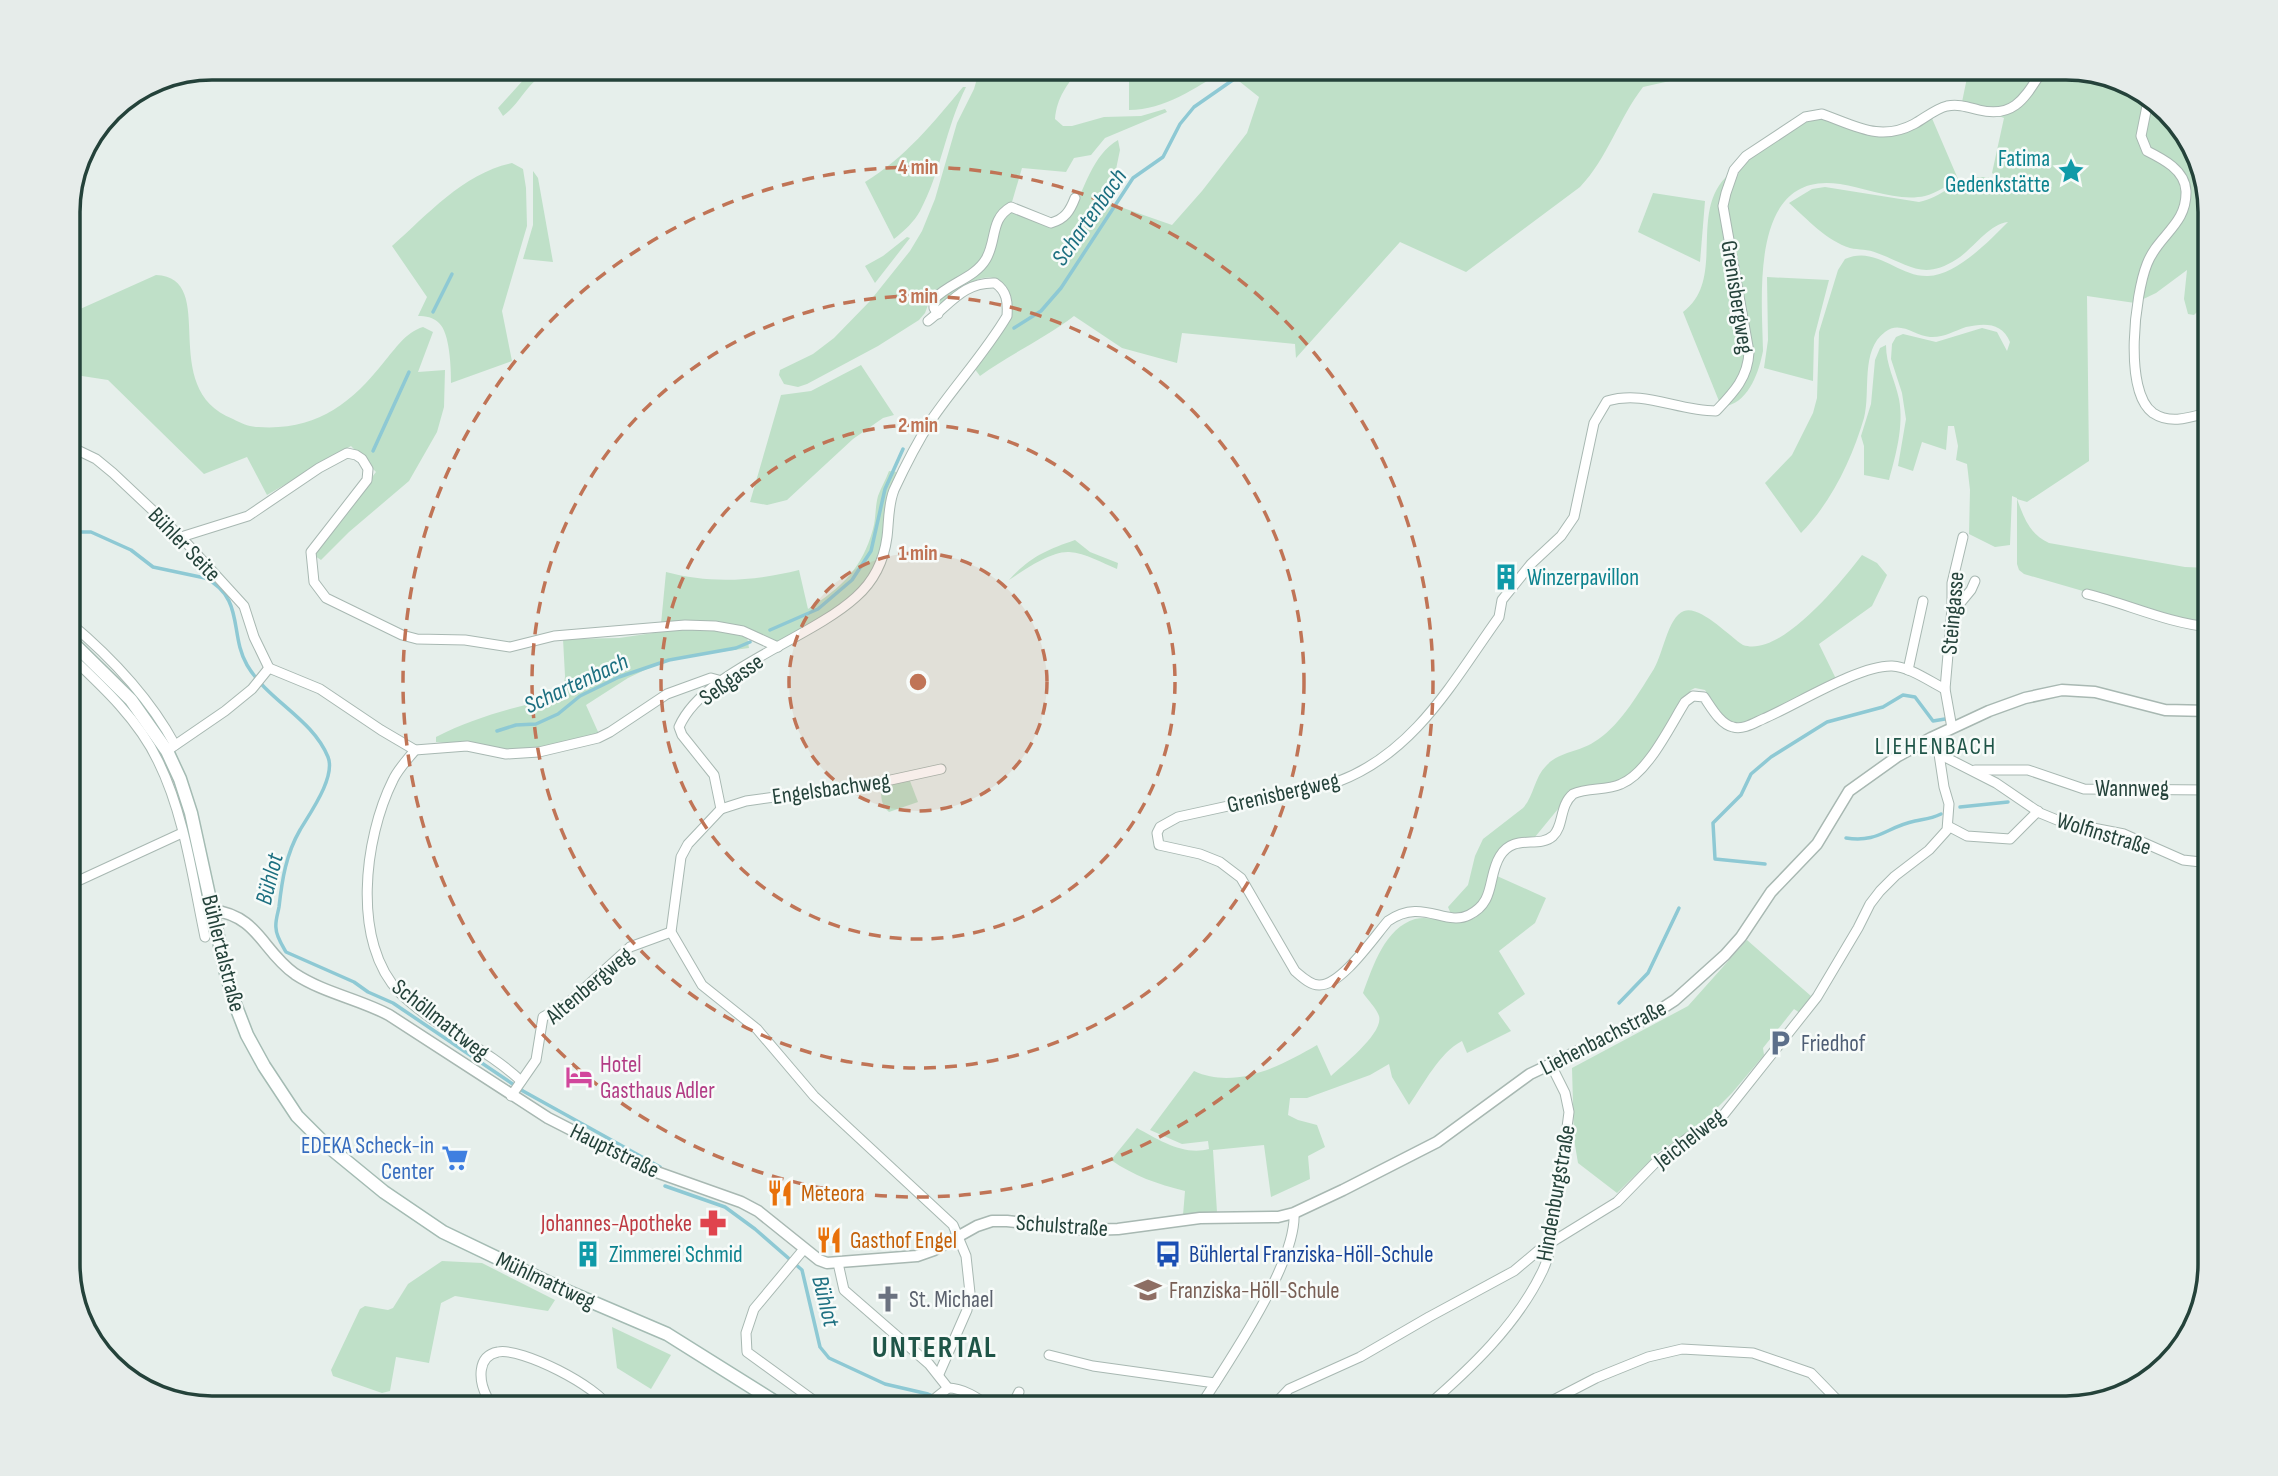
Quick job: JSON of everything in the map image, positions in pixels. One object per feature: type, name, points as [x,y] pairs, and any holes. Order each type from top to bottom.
[{"type":"main road","name":"Bühlertalstraße","points":[[81,651],[131,700],[166,751],[191,813],[226,973],[247,1035],[282,1094],[318,1137]]},
{"type":"main road","name":"Mühlmattweg","points":[[318,1137],[384,1192],[443,1232],[564,1290],[667,1334],[766,1396]]},
{"type":"street","name":"Grenisbergweg","points":[[1945,689],[1909,670],[1894,666],[1864,671],[1741,728],[1731,727],[1716,714],[1704,696],[1693,696],[1685,702],[1646,762],[1632,778],[1621,785],[1573,793],[1562,808],[1553,836],[1518,842],[1500,855],[1490,894],[1478,909],[1459,918],[1417,911],[1405,911],[1395,916],[1341,975],[1329,984],[1318,985],[1306,981],[1295,971],[1241,878],[1220,862],[1200,854],[1166,848],[1156,841],[1160,827],[1178,817],[1337,782],[1357,775],[1386,757],[1430,714],[1499,617],[1502,600],[1531,564],[1561,536],[1574,517],[1594,423],[1607,401],[1625,397],[1647,397],[1679,407],[1716,411],[1736,390],[1749,365],[1749,352],[1723,206],[1734,170],[1746,156],[1793,124],[1814,114],[1822,114],[1875,133],[1887,133],[1902,130],[1939,108],[1949,106],[1961,105],[1991,113],[2012,109],[2028,94],[2037,80]]},
{"type":"street","points":[[2147,109],[2141,136],[2147,151],[2164,159],[2178,173],[2186,187],[2186,193],[2182,216],[2167,233],[2147,264],[2133,335],[2136,370],[2145,404],[2155,414],[2173,420],[2198,415]]},
{"type":"street","name":"Seßgasse","points":[[937,314],[933,308],[934,299],[974,272],[985,260],[1002,212],[1012,207],[1051,223],[1060,220],[1069,212],[1076,198]]},
{"type":"street","name":"Seßgasse","points":[[720,808],[715,775],[682,735],[679,727],[690,707],[722,681],[835,613],[857,596],[873,578],[882,562],[890,503],[900,478],[930,422],[1007,316],[1005,292],[995,283],[978,283],[966,288],[928,321]]},
{"type":"street","name":"Bühler Seite","points":[[81,452],[96,459],[181,537],[244,606],[266,671]]},
{"type":"street","points":[[181,537],[248,516],[318,468],[347,453],[356,455],[368,469],[367,480],[311,552],[314,582],[326,598],[402,635],[417,639],[465,640],[510,648],[554,636],[685,625],[715,626],[743,631],[778,648]]},
{"type":"street","name":"Steingasse","points":[[1945,689],[1954,575],[1963,537]]},
{"type":"street","points":[[1952,613],[1975,581]]},
{"type":"street","points":[[2087,594],[2198,626]]},
{"type":"street","points":[[1909,670],[1923,601]]},
{"type":"street","points":[[81,633],[135,685],[160,718],[166,751],[225,711],[252,689],[266,671],[320,689],[415,750],[467,747],[496,753],[522,753],[570,746],[610,732],[667,694],[711,678],[722,681]]},
{"type":"street","name":"Bühlertalstraße","points":[[81,666],[166,751],[205,937]]},
{"type":"street","points":[[1945,689],[1952,727]]},
{"type":"street","name":"Liehenbachstraße","points":[[1294,1213],[1437,1142],[1530,1074],[1646,1018],[1675,1000],[1698,981],[1741,937],[1771,892],[1817,844],[1849,791],[1931,738],[2025,698],[2062,690],[2095,692],[2165,710],[2198,711]]},
{"type":"street","points":[[1931,738],[1939,754],[1949,804],[1948,826]]},
{"type":"street","name":"Schöllmattweg","points":[[415,750],[394,777],[375,830],[369,863],[370,937],[386,976],[401,994],[452,1034],[521,1081]]},
{"type":"street","name":"Wolfinstraße","points":[[1939,754],[1973,770],[2038,811],[2062,822],[2124,834],[2183,860],[2198,862]]},
{"type":"street","name":"Engelsbachweg","points":[[720,808],[754,800],[877,783],[942,769]]},
{"type":"street","name":"Wannweg","points":[[1973,770],[2028,770],[2084,789],[2198,790]]},
{"type":"street","points":[[720,808],[688,844],[681,857],[671,932],[702,985],[757,1029],[814,1096],[953,1225],[968,1267],[970,1293],[967,1310],[939,1374]]},
{"type":"street","name":"Wolfinstraße","points":[[1948,826],[1967,836],[2010,839],[2038,811]]},
{"type":"street","name":"Jeichelweg","points":[[1282,1396],[1289,1389],[1385,1344],[1514,1271],[1550,1244],[1617,1202],[1655,1163],[1689,1137],[1721,1118],[1817,997],[1880,891],[1928,850],[1948,826]]},
{"type":"street","points":[[81,880],[182,833]]},
{"type":"street","name":"Hauptstraße","points":[[212,910],[238,916],[251,926],[282,963],[295,973],[389,1015],[548,1118],[648,1169],[741,1202],[758,1211],[801,1252],[820,1260],[838,1263]]},
{"type":"street","name":"Altenbergweg","points":[[513,1093],[536,1060],[543,1017],[568,1003],[630,947],[671,932]]},
{"type":"street","name":"Hindenburgstraße","points":[[1439,1396],[1465,1373],[1522,1306],[1543,1269],[1550,1244],[1569,1112],[1565,1093],[1550,1063]]},
{"type":"street","points":[[1207,1396],[1269,1292],[1292,1235],[1294,1213]]},
{"type":"street","name":"Schulstraße","points":[[838,1263],[917,1256],[992,1221],[1088,1230],[1118,1229],[1200,1218],[1262,1218],[1294,1213]]},
{"type":"street","points":[[801,1252],[754,1309],[746,1333],[747,1352],[808,1396]]},
{"type":"street","points":[[838,1263],[844,1290],[939,1374],[945,1390]]},
{"type":"street","points":[[1561,1396],[1595,1378],[1648,1357],[1682,1349],[1753,1353],[1811,1373],[1833,1396]]},
{"type":"street","points":[[485,1396],[481,1376],[483,1363],[489,1356],[506,1352],[571,1376],[600,1396]]},
{"type":"street","points":[[1049,1354],[1093,1366],[1215,1383]]},
{"type":"street","points":[[938,1396],[945,1390],[956,1388],[972,1396]]},
{"type":"street","points":[[1017,1396],[1019,1392]]},
{"type":"green space","points":[[523,80],[536,80],[503,116],[498,108]]},
{"type":"green space","points":[[977,80],[1071,80],[1060,98],[1055,119],[1063,126],[1104,117],[1141,116],[1165,109],[1167,112],[1105,138],[1091,155],[1074,158],[1066,172],[1022,168],[1012,202],[1005,205],[995,218],[982,258],[972,269],[933,292],[925,313],[919,320],[878,346],[807,384],[798,387],[784,384],[779,375],[780,370],[813,354],[834,338],[870,301],[910,251],[922,231],[935,199],[957,123]]},
{"type":"green space","points":[[1129,80],[1209,80],[1167,102],[1129,110]]},
{"type":"green space","points":[[1238,80],[1674,80],[1643,87],[1598,164],[1580,187],[1466,272],[1400,242],[1296,358],[1295,344],[1182,333],[1177,363],[1122,348],[1074,316],[980,376],[974,368],[1010,312],[1008,289],[998,280],[981,278],[963,287],[940,305],[938,301],[977,272],[1000,221],[1011,211],[1040,223],[1071,214],[1095,163],[1109,146],[1118,140],[1120,150],[1109,203],[1172,225],[1247,133],[1259,97]]},
{"type":"green space","points":[[1967,80],[2066,80],[2108,87],[2153,113],[2180,146],[2193,178],[2198,212],[2198,311],[2194,315],[2188,314],[2184,299],[2187,270],[2156,293],[2135,303],[2087,296],[2089,461],[2027,502],[2012,496],[2010,545],[1995,547],[1969,534],[1970,490],[1967,464],[1956,460],[1958,446],[1954,426],[1948,426],[1946,450],[1922,442],[1913,471],[1898,466],[1906,419],[1902,393],[1891,359],[1892,344],[1896,337],[1903,334],[1936,342],[1982,328],[1997,332],[2007,351],[2010,342],[2007,335],[1997,327],[1986,325],[1966,327],[1935,337],[1902,328],[1885,332],[1872,349],[1864,418],[1847,464],[1822,508],[1801,533],[1765,483],[1792,455],[1813,413],[1817,398],[1819,332],[1838,270],[1845,259],[1867,256],[1917,275],[1939,274],[1972,256],[2008,222],[1994,227],[1945,266],[1925,270],[1874,252],[1842,245],[1818,229],[1789,203],[1812,189],[1825,187],[1919,202],[1974,178],[1987,177],[2004,182],[1992,173],[2004,118],[1962,102]]},
{"type":"green space","points":[[963,87],[966,87],[927,196],[915,219],[894,239],[865,182],[906,150]]},
{"type":"green space","points":[[1931,116],[1958,179],[1925,196],[1893,196],[1840,184],[1811,185],[1789,196],[1775,216],[1767,241],[1763,270],[1763,351],[1756,376],[1742,398],[1727,406],[1750,371],[1727,216],[1728,196],[1744,162],[1808,118],[1826,118],[1881,136]]},
{"type":"green space","points":[[512,163],[523,169],[527,226],[502,311],[512,361],[451,383],[446,334],[432,318],[418,316],[427,297],[392,246],[462,185],[495,168]]},
{"type":"green space","points":[[533,171],[538,178],[553,262],[523,259],[533,225]]},
{"type":"green space","points":[[1726,177],[1729,177],[1722,197],[1746,359],[1739,380],[1719,401],[1683,312],[1696,299],[1703,283],[1710,209],[1715,192]]},
{"type":"green space","points":[[1653,193],[1705,201],[1700,262],[1638,232]]},
{"type":"green space","points":[[907,237],[910,238],[875,283],[865,266]]},
{"type":"green space","points":[[156,275],[175,281],[184,294],[191,361],[197,384],[210,404],[233,419],[251,426],[297,425],[330,412],[358,391],[401,342],[423,327],[433,332],[418,372],[445,370],[444,407],[437,432],[409,481],[349,532],[321,560],[315,556],[317,549],[376,472],[351,446],[267,495],[247,457],[204,474],[108,380],[81,376],[81,309]]},
{"type":"green space","points":[[1767,277],[1829,280],[1814,338],[1813,381],[1764,368],[1768,340]]},
{"type":"green space","points":[[1886,345],[1901,419],[1889,480],[1864,475],[1864,446],[1861,436],[1871,404],[1875,360],[1880,348]]},
{"type":"green space","points":[[861,365],[894,415],[883,418],[853,439],[787,500],[767,505],[750,502],[781,395],[811,391]]},
{"type":"green space","points":[[889,471],[897,472],[887,497],[880,551],[874,567],[853,594],[823,617],[777,642],[720,624],[661,624],[666,572],[732,580],[799,570],[808,609],[820,601],[841,585],[863,555],[873,529],[878,496]]},
{"type":"green space","points":[[2017,499],[2032,531],[2049,543],[2198,568],[2198,622],[2024,574],[2017,564]]},
{"type":"green space","points":[[1075,540],[1090,552],[1118,563],[1117,569],[1082,554],[1069,552],[1038,562],[1009,580],[1039,555]]},
{"type":"green space","points":[[1862,555],[1877,563],[1887,575],[1872,606],[1819,644],[1837,681],[1742,723],[1723,717],[1705,690],[1691,690],[1638,769],[1617,782],[1569,790],[1558,809],[1535,837],[1513,841],[1479,904],[1462,914],[1451,914],[1448,907],[1468,885],[1475,856],[1483,839],[1523,808],[1539,776],[1551,761],[1594,742],[1619,720],[1656,665],[1669,629],[1678,615],[1691,610],[1714,622],[1743,645],[1758,646],[1775,640],[1809,615]]},
{"type":"green space","points":[[687,628],[719,629],[747,636],[749,648],[668,659],[628,678],[586,705],[599,734],[519,750],[436,742],[436,737],[483,717],[563,696],[563,639],[619,638]]},
{"type":"green space","points":[[910,781],[918,802],[889,812],[886,810],[881,798],[881,788],[884,785]]},
{"type":"green space","points":[[1497,876],[1546,898],[1535,923],[1499,951],[1525,994],[1498,1013],[1511,1031],[1467,1053],[1462,1041],[1454,1046],[1439,1061],[1409,1105],[1392,1077],[1389,1064],[1370,1075],[1307,1098],[1290,1098],[1288,1115],[1317,1125],[1325,1147],[1308,1156],[1310,1179],[1271,1197],[1264,1145],[1213,1150],[1217,1212],[1183,1215],[1185,1191],[1146,1179],[1111,1160],[1137,1128],[1181,1149],[1209,1149],[1208,1141],[1182,1144],[1150,1130],[1194,1071],[1225,1078],[1241,1077],[1288,1061],[1317,1045],[1331,1076],[1369,1040],[1379,1023],[1378,1013],[1363,993],[1388,939],[1415,919],[1459,922],[1477,917],[1488,904]]},
{"type":"green space","points":[[1747,940],[1811,996],[1800,1013],[1794,1009],[1763,1048],[1764,1055],[1732,1093],[1701,1124],[1660,1151],[1617,1193],[1578,1163],[1574,1139],[1572,1068],[1688,1006]]},
{"type":"green space","points":[[442,1261],[482,1263],[555,1300],[548,1311],[455,1296],[441,1303],[429,1363],[396,1357],[390,1391],[382,1393],[333,1376],[331,1370],[360,1309],[365,1306],[388,1310],[393,1308],[408,1284]]},
{"type":"green space","points":[[612,1327],[671,1355],[651,1389],[617,1368]]},
{"type":"waterway","name":"Schartenbach","points":[[1014,328],[1041,311],[1061,288],[1133,178],[1163,157],[1180,124],[1194,107],[1233,80]]},
{"type":"waterway","points":[[433,312],[452,274]]},
{"type":"waterway","points":[[373,451],[409,372]]},
{"type":"waterway","name":"Schartenbach","points":[[770,630],[818,609],[852,580],[871,551],[885,489],[903,449]]},
{"type":"waterway","name":"Bühlot","points":[[81,532],[91,532],[131,550],[153,567],[205,578],[218,586],[231,606],[238,641],[247,665],[266,689],[312,731],[328,757],[330,765],[325,784],[295,839],[283,877],[276,931],[286,952],[354,982],[368,992],[393,1003],[523,1091],[660,1167]]},
{"type":"waterway","name":"Schartenbach","points":[[497,731],[516,725],[536,724],[558,714],[580,696],[619,677],[669,660],[736,648],[750,642]]},
{"type":"waterway","name":"LIEHENBACH","points":[[1765,864],[1715,859],[1713,823],[1741,795],[1751,774],[1771,757],[1827,722],[1883,707],[1903,695],[1915,697],[1933,721],[1945,719]]},
{"type":"waterway","points":[[1960,807],[2008,802]]},
{"type":"waterway","points":[[1846,838],[1875,836],[1941,814]]},
{"type":"waterway","name":"LIEHENBACH","points":[[1619,1003],[1648,973],[1679,908]]},
{"type":"waterway","name":"Bühlot","points":[[665,1186],[725,1207],[802,1270],[820,1347],[829,1358],[885,1384],[933,1396]]},
{"type":"place","name":"Fatima Gedenkstätte","points":[[2071,171]]},
{"type":"place","name":"Winzerpavillon","points":[[1506,577]]},
{"type":"place","name":"Friedhof","points":[[1780,1043]]},
{"type":"place","name":"Hotel Gasthaus Adler","points":[[579,1077]]},
{"type":"place","name":"EDEKA Scheck-in Center","points":[[455,1158]]},
{"type":"place","name":"Meteora","points":[[780,1193]]},
{"type":"place","name":"Johannes-Apotheke","points":[[713,1223]]},
{"type":"place","name":"Gasthof Engel","points":[[829,1240]]},
{"type":"place","name":"Zimmerei Schmid","points":[[588,1254]]},
{"type":"place","name":"Bühlertal Franziska-Höll-Schule","points":[[1168,1254]]},
{"type":"place","name":"Franziska-Höll-Schule","points":[[1148,1290]]},
{"type":"place","name":"St. Michael","points":[[888,1299]]},
{"type":"district","name":"LIEHENBACH","points":[[1936,746]]},
{"type":"district","name":"UNTERTAL","points":[[935,1347]]}]
